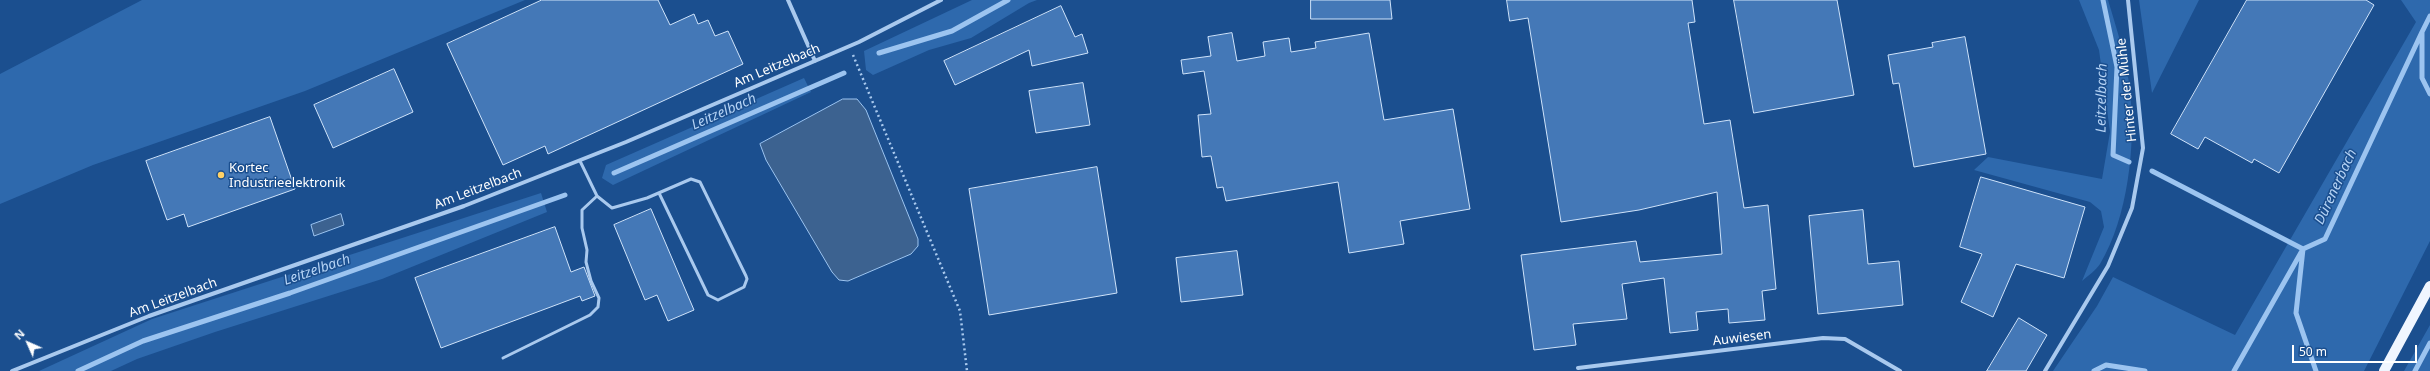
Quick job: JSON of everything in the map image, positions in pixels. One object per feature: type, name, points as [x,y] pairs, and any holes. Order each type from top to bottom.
[{"type":"main road","points":[[2384,371],[2430,286]]},
{"type":"street","points":[[788,0],[815,61]]},
{"type":"street","name":"Am Leitzelbach","points":[[12,371],[149,316],[464,206],[580,161],[850,46],[940,0]]},
{"type":"street","name":"Hinter der Mühle","points":[[2045,371],[2108,266],[2132,208],[2144,148],[2128,0]]},
{"type":"street","name":"Auwiesen","points":[[1578,368],[1823,338],[1845,339],[1900,371]]},
{"type":"lane","points":[[580,161],[597,196],[612,208],[659,193],[691,179],[700,182],[746,276],[747,280],[744,287],[718,300],[708,295],[659,193]]},
{"type":"lane","points":[[503,358],[590,315],[598,307],[599,298],[588,268],[587,250],[581,219],[582,210],[597,196]]},
{"type":"path","points":[[850,46],[960,311],[967,371]]},
{"type":"shaded area","points":[[142,0],[525,0],[305,91],[93,165],[0,204],[0,74]]},
{"type":"shaded area","points":[[972,0],[1037,0],[1029,3],[971,38],[929,50],[873,75],[866,70],[864,51]]},
{"type":"shaded area","points":[[2079,0],[2108,0],[2127,69],[2132,112],[2131,157],[2128,180],[2117,225],[2110,246],[2100,264],[2082,281],[2104,227],[2101,211],[2090,202],[1974,170],[1988,157],[2102,179],[2110,132],[2099,50]]},
{"type":"shaded area","points":[[2139,0],[2199,0],[2152,93]]},
{"type":"shaded area","points":[[2401,0],[2430,0],[2430,241],[2364,371],[2053,371],[2097,306],[2113,277],[2235,335],[2416,22]]},
{"type":"shaded area","points":[[804,78],[811,92],[613,185],[602,178],[606,165]]},
{"type":"shaded area","points":[[843,99],[857,99],[866,110],[918,239],[918,246],[911,254],[848,281],[839,280],[832,272],[766,160],[760,144]]},
{"type":"shaded area","points":[[541,193],[547,212],[382,279],[215,332],[137,359],[111,371],[39,371],[152,319]]},
{"type":"shaded area","points":[[341,214],[344,225],[314,236],[311,225]]},
{"type":"shaded area","points":[[2430,325],[2430,371],[2404,371]]},
{"type":"building","points":[[542,0],[658,0],[670,25],[694,14],[698,24],[708,20],[715,36],[728,31],[743,64],[548,154],[545,146],[503,165],[447,44]]},
{"type":"building","points":[[1311,0],[1390,0],[1392,19],[1311,19]]},
{"type":"building","points":[[1507,0],[1692,0],[1695,22],[1688,23],[1704,124],[1730,120],[1744,208],[1768,205],[1776,289],[1762,291],[1765,320],[1729,323],[1728,309],[1696,312],[1698,330],[1670,333],[1664,278],[1622,284],[1627,319],[1573,324],[1576,345],[1534,350],[1521,255],[1636,241],[1640,262],[1722,254],[1717,192],[1639,210],[1561,222],[1528,18],[1510,21]]},
{"type":"building","points":[[1734,0],[1837,0],[1854,95],[1754,113]]},
{"type":"building","points":[[2247,0],[2366,0],[2374,5],[2279,173],[2254,159],[2252,163],[2205,137],[2198,149],[2171,134]]},
{"type":"building","points":[[1061,6],[1075,37],[1082,34],[1088,53],[1032,66],[1029,50],[955,85],[944,61]]},
{"type":"building","points":[[1232,33],[1237,61],[1265,56],[1263,42],[1289,38],[1291,52],[1316,48],[1315,42],[1369,33],[1384,120],[1453,109],[1470,209],[1400,221],[1404,244],[1349,253],[1338,182],[1226,201],[1223,187],[1217,188],[1211,156],[1202,157],[1198,115],[1211,114],[1204,71],[1183,74],[1181,60],[1211,56],[1208,37]]},
{"type":"building","points":[[1965,37],[1986,154],[1914,167],[1899,83],[1893,84],[1888,55],[1933,47],[1932,43]]},
{"type":"building","points":[[394,69],[413,112],[333,148],[314,105]]},
{"type":"building","points":[[1083,83],[1090,125],[1036,133],[1029,91]]},
{"type":"building","name":"Kortec Industrieelektronik","points":[[270,117],[295,189],[188,227],[184,214],[167,220],[146,161]]},
{"type":"building","points":[[1097,167],[1117,293],[989,315],[969,189]]},
{"type":"building","points":[[1981,177],[2085,207],[2064,278],[2016,264],[1993,317],[1961,302],[1982,254],[1960,247]]},
{"type":"building","points":[[651,209],[694,310],[668,321],[657,295],[645,300],[614,225]]},
{"type":"building","points":[[1863,210],[1868,264],[1899,261],[1903,305],[1818,314],[1809,216]]},
{"type":"building","points":[[555,227],[571,272],[584,267],[595,296],[582,301],[580,296],[441,348],[415,278]]},
{"type":"building","points":[[1237,251],[1243,295],[1181,302],[1176,258]]},
{"type":"building","points":[[2019,318],[2047,335],[2026,371],[1987,371]]},
{"type":"waterway","name":"Leitzelbach","points":[[879,53],[952,31],[1008,0]]},
{"type":"waterway","name":"Leitzelbach","points":[[2103,0],[2117,67],[2113,155],[2129,162]]},
{"type":"waterway","name":"Dürenerbach","points":[[2430,16],[2422,32],[2422,78],[2430,94]]},
{"type":"waterway","name":"Dürenerbach","points":[[2316,371],[2296,313],[2303,249],[2325,239],[2422,32]]},
{"type":"waterway","name":"Leitzelbach","points":[[614,173],[844,73]]},
{"type":"waterway","name":"Leitzelbach","points":[[2152,171],[2303,249],[2234,371]]},
{"type":"waterway","name":"Leitzelbach","points":[[78,371],[143,341],[290,293],[565,195]]},
{"type":"waterway","name":"Dürenerbach","points":[[2415,371],[2430,343]]},
{"type":"waterway","points":[[2094,371],[2106,365],[2145,371]]},
{"type":"place","name":"Kortec Industrieelektronik","points":[[221,175]]}]
